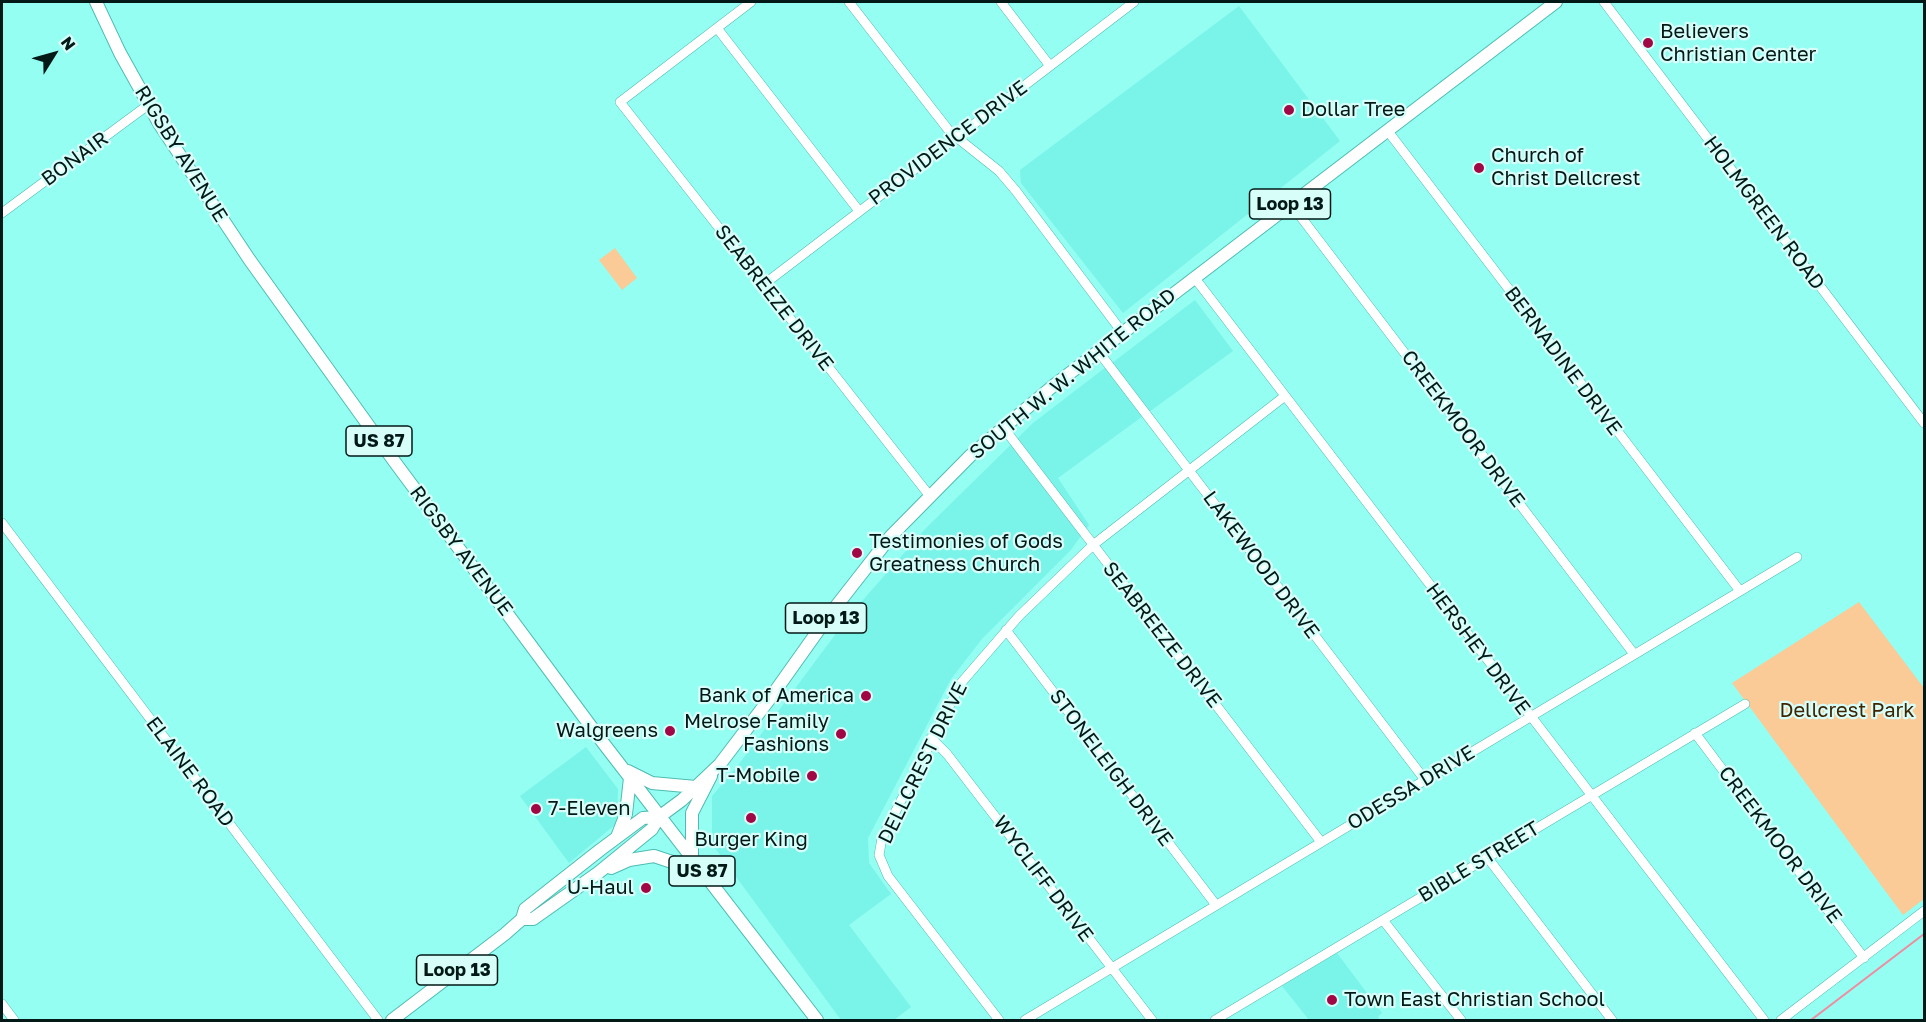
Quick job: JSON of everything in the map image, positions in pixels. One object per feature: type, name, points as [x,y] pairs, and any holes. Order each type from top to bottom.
[{"type":"main road","name":"RIGSBY AVENUE","points":[[96,2],[148,105],[253,265],[399,468],[626,773],[817,1020]]},
{"type":"main road","name":"SOUTH W. W. WHITE ROAD","points":[[522,919],[533,919],[598,873],[652,829],[659,817],[714,769],[771,698],[830,614],[891,536],[929,495],[1003,427],[1122,332],[1556,2]]},
{"type":"main road","points":[[692,859],[692,813],[714,769]]},
{"type":"main road","points":[[616,838],[626,814],[626,773],[652,783],[696,787]]},
{"type":"main road","name":"SOUTH W. W. WHITE ROAD","points":[[392,1020],[522,919],[525,909],[600,850],[643,818],[659,817]]},
{"type":"main road","points":[[600,850],[609,863]]},
{"type":"main road","points":[[598,873],[629,860],[654,855],[702,872]]},
{"type":"street","points":[[751,2],[717,28],[859,211]]},
{"type":"street","points":[[849,2],[956,138],[999,171],[1016,191],[1122,332]]},
{"type":"street","points":[[1001,2],[1050,66]]},
{"type":"street","name":"PROVIDENCE DRIVE","points":[[763,285],[1134,2]]},
{"type":"street","name":"HOLMGREEN ROAD","points":[[1604,2],[1924,423]]},
{"type":"street","name":"SEABREEZE DRIVE","points":[[717,28],[620,102],[638,121],[763,285],[929,495]]},
{"type":"street","name":"BONAIR","points":[[2,213],[148,105]]},
{"type":"street","name":"BERNADINE DRIVE","points":[[1387,130],[1740,591]]},
{"type":"street","name":"CREEKMOOR DRIVE","points":[[1291,204],[1634,654]]},
{"type":"street","name":"HERSHEY DRIVE","points":[[1194,277],[1764,1020]]},
{"type":"street","name":"LAKEWOOD DRIVE","points":[[1098,351],[1425,780]]},
{"type":"street","name":"DELLCREST DRIVE","points":[[999,1020],[888,876],[879,855],[882,838],[931,738],[968,673],[1006,630],[1044,589],[1093,545],[1285,396]]},
{"type":"street","name":"SEABREEZE DRIVE","points":[[1003,427],[1321,842]]},
{"type":"street","name":"ELAINE ROAD","points":[[2,523],[378,1020]]},
{"type":"street","name":"ODESSA DRIVE","points":[[1025,1020],[1797,557]]},
{"type":"street","name":"STONELEIGH DRIVE","points":[[1006,630],[1216,905]]},
{"type":"street","name":"BIBLE STREET","points":[[1215,1020],[1745,704]]},
{"type":"street","name":"CREEKMOOR DRIVE","points":[[1695,733],[1864,958]]},
{"type":"street","name":"WYCLIFF DRIVE","points":[[931,738],[947,754],[1152,1020]]},
{"type":"street","points":[[1487,857],[1611,1020]]},
{"type":"street","points":[[1781,1020],[1924,911]]},
{"type":"street","points":[[1383,920],[1461,1020]]},
{"type":"street","points":[[2,1004],[14,1020]]},
{"type":"shaded area","points":[[1239,6],[1340,141],[1123,313],[1021,183],[1020,170]]},
{"type":"shaded area","points":[[1195,300],[1233,351],[1149,412],[1112,363]]},
{"type":"shaded area","points":[[1106,367],[1143,416],[1058,478],[1089,525],[1070,551],[982,639],[951,679],[868,838],[869,863],[891,894],[849,925],[911,1007],[894,1020],[841,1020],[712,844],[712,796],[736,768],[849,616],[926,528],[1033,423]]},
{"type":"shaded area","points":[[586,747],[618,789],[617,823],[569,863],[520,796]]},
{"type":"shaded area","name":"Town East Christian School","points":[[1337,953],[1382,1013],[1378,1017],[1380,1020],[1309,1020],[1282,986]]},
{"type":"green space","points":[[615,248],[637,278],[622,290],[599,260]]},
{"type":"green space","name":"Dellcrest Park","points":[[1859,602],[1924,688],[1924,899],[1903,915],[1732,683]]},
{"type":"waterway","points":[[1811,1020],[1924,934]]},
{"type":"place","name":"Believers Christian Center","points":[[1648,43]]},
{"type":"place","name":"Dollar Tree","points":[[1289,110]]},
{"type":"place","name":"Church of Christ Dellcrest","points":[[1479,168]]},
{"type":"place","name":"Testimonies of Gods Greatness Church","points":[[857,553]]},
{"type":"place","name":"Bank of America","points":[[866,696]]},
{"type":"place","name":"Walgreens","points":[[670,731]]},
{"type":"place","name":"Melrose Family Fashions","points":[[841,734]]},
{"type":"place","name":"T-Mobile","points":[[812,776]]},
{"type":"place","name":"7-Eleven","points":[[536,809]]},
{"type":"place","name":"Burger King","points":[[751,818]]},
{"type":"place","name":"U-Haul","points":[[646,888]]},
{"type":"place","name":"Town East Christian School","points":[[1332,1000]]}]
